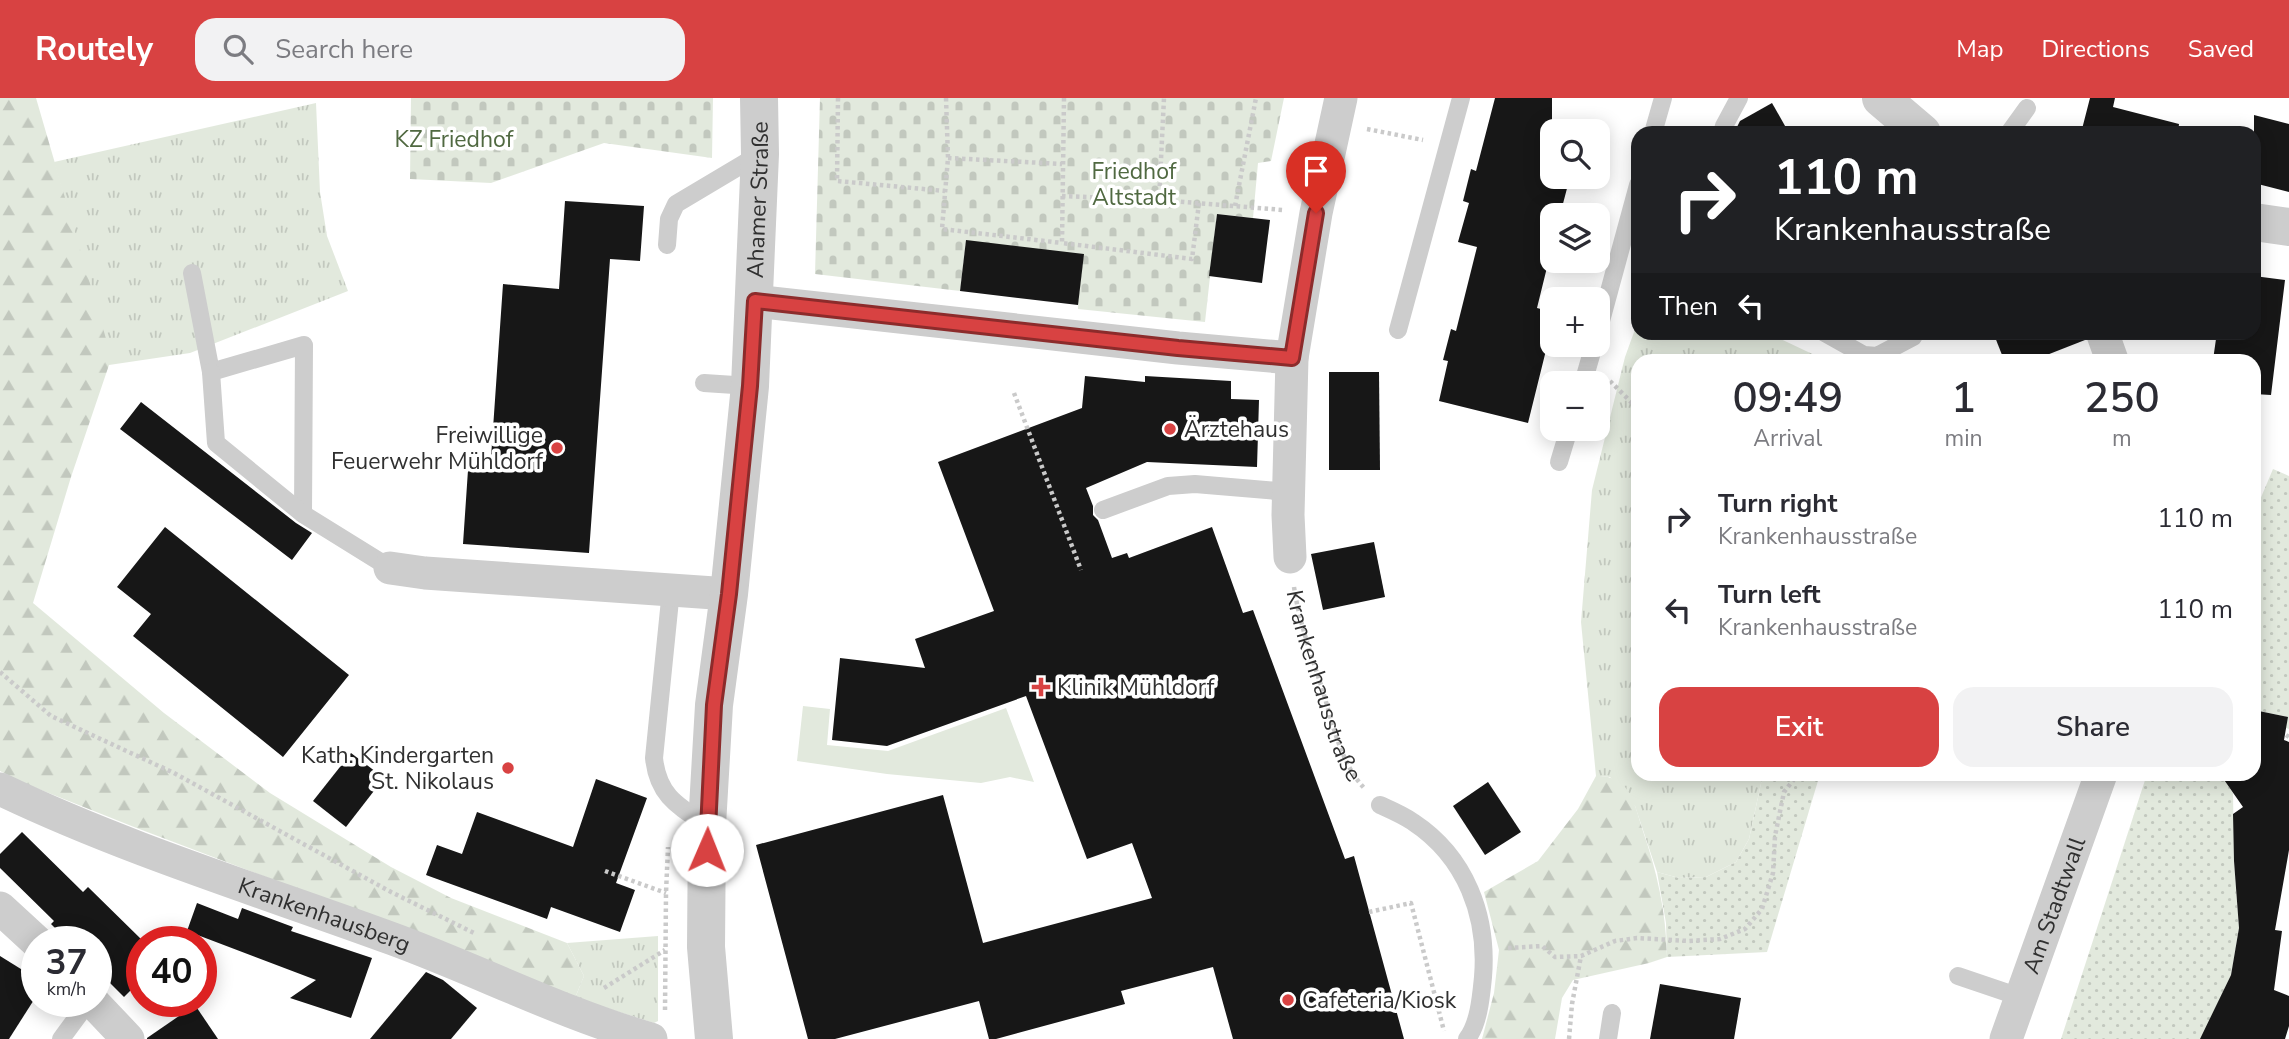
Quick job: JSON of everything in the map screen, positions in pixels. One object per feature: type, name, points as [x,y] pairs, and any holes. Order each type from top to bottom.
[{"type":"street","name":"Ahamer Straße","points":[[714,1039],[706,947],[707,825],[714,705],[729,594],[750,386],[760,154],[759,98]]},
{"type":"street","name":"Krankenhausstraße","points":[[1290,557],[1292,358],[1316,213],[1341,98]]},
{"type":"street","points":[[1881,98],[1914,126]]},
{"type":"street","points":[[2261,223],[2289,227]]},
{"type":"street","points":[[755,301],[1292,358]]},
{"type":"street","points":[[390,569],[729,594]]},
{"type":"street","name":"Am Stadtwall","points":[[2006,1039],[2098,781]]},
{"type":"street","name":"Krankenhausberg","points":[[0,789],[61,818],[396,941],[567,1010],[615,1034],[650,1039]]},
{"type":"street","points":[[0,908],[21,927]]},
{"type":"street","points":[[107,1017],[128,1039]]},
{"type":"lane","points":[[1398,330],[1461,98]]},
{"type":"lane","points":[[1655,126],[1663,98]]},
{"type":"lane","points":[[1724,126],[1739,98]]},
{"type":"lane","points":[[2014,126],[2027,108]]},
{"type":"lane","points":[[667,245],[669,219],[676,204],[760,154]]},
{"type":"lane","points":[[1610,288],[1631,211]]},
{"type":"lane","points":[[192,273],[211,372],[216,443],[303,514],[390,569]]},
{"type":"lane","points":[[1837,340],[1862,354]]},
{"type":"lane","points":[[1881,354],[1907,340]]},
{"type":"lane","points":[[211,372],[304,345],[303,514]]},
{"type":"lane","points":[[704,383],[750,386]]},
{"type":"lane","points":[[1559,462],[1565,441]]},
{"type":"lane","points":[[1103,510],[1168,486],[1195,484],[1289,492]]},
{"type":"lane","points":[[671,590],[654,758],[656,773],[671,801],[707,825]]},
{"type":"lane","name":"Krankenhausstraße","points":[[1380,805],[1412,821],[1431,836],[1458,866],[1477,908],[1485,951],[1482,990],[1473,1031],[1466,1039]]},
{"type":"lane","points":[[1958,976],[2020,997]]},
{"type":"lane","points":[[1608,1039],[1612,1013]]},
{"type":"lane","points":[[61,1039],[78,1017]]},
{"type":"path","points":[[838,98],[836,181],[945,191]]},
{"type":"path","points":[[946,98],[948,158],[942,229],[1192,259],[1199,203]]},
{"type":"path","points":[[1062,243],[1064,98]]},
{"type":"path","points":[[1159,200],[1164,98]]},
{"type":"path","points":[[1235,206],[1256,98]]},
{"type":"path","points":[[1366,128],[1448,145]]},
{"type":"path","points":[[948,158],[1063,164]]},
{"type":"path","points":[[1062,196],[1159,200],[1316,213]]},
{"type":"path","points":[[1597,357],[1611,382],[1631,402]]},
{"type":"path","points":[[1014,393],[1081,570]]},
{"type":"path","name":"Krankenhausstraße","points":[[1290,557],[1296,601],[1337,736],[1359,783],[1380,805]]},
{"type":"path","points":[[0,672],[51,716],[174,773],[391,892],[478,934]]},
{"type":"path","points":[[1514,947],[1542,946],[1555,957],[1581,956],[1615,941],[1637,938],[1689,941],[1720,939],[1745,929],[1762,909],[1773,873],[1774,836],[1784,792],[1793,781]]},
{"type":"path","points":[[605,870],[666,893]]},
{"type":"path","points":[[1369,912],[1412,902],[1446,1039]]},
{"type":"path","points":[[567,1010],[666,950]]},
{"type":"path","points":[[1569,1039],[1581,956]]},
{"type":"green space","points":[[0,98],[36,98],[109,349],[109,365],[71,477],[33,603],[164,713],[270,793],[391,867],[451,898],[567,943],[584,976],[575,998],[134,827],[0,771]]},
{"type":"green space","name":"KZ Friedhof","points":[[411,98],[713,98],[712,158],[604,143],[491,183],[410,179]]},
{"type":"green space","name":"Friedhof Altstadt","points":[[820,98],[1284,98],[1271,161],[1258,163],[1253,218],[1217,214],[1205,322],[1078,309],[1078,305],[966,240],[960,291],[815,274]]},
{"type":"green space","points":[[316,103],[320,192],[327,236],[348,291],[190,353],[109,365],[108,349],[54,162]]},
{"type":"green space","points":[[1631,340],[1783,340],[1812,354],[1631,354],[1631,781],[1761,781],[1749,839],[1736,862],[1706,877],[1679,878],[1657,872],[1635,806],[1610,777],[1596,776],[1581,622],[1592,490],[1604,441],[1610,441],[1610,417]]},
{"type":"green space","points":[[2273,469],[2289,476],[2289,729],[2286,728],[2288,717],[2261,711],[2261,497]]},
{"type":"green space","points":[[803,706],[830,709],[827,745],[888,751],[1006,708],[1034,782],[1010,777],[981,783],[887,774],[797,761]]},
{"type":"green space","points":[[1596,776],[1619,781],[1633,801],[1660,891],[1667,957],[1573,980],[1562,998],[1555,1039],[1482,1039],[1494,993],[1499,950],[1484,892],[1538,861],[1578,809]]},
{"type":"green space","points":[[1761,781],[1818,781],[1767,952],[1667,957],[1666,923],[1657,872],[1679,878],[1706,877],[1736,862],[1749,839]]},
{"type":"green space","points":[[2145,781],[2225,781],[2233,793],[2239,928],[2231,975],[2201,1039],[2061,1039]]},
{"type":"green space","points":[[658,936],[658,1021],[654,1023],[575,998],[584,976],[567,943]]},
{"type":"building","points":[[1495,98],[1552,98],[1552,119],[1540,119],[1540,189],[1567,189],[1563,203],[1540,203],[1540,273],[1546,273],[1540,287],[1537,308],[1540,309],[1540,357],[1544,357],[1528,423],[1439,401],[1448,361],[1443,360],[1451,329],[1456,331],[1477,247],[1458,242],[1469,203],[1463,201],[1471,169],[1476,171]]},
{"type":"building","points":[[2090,98],[2115,98],[2113,107],[2179,124],[2179,126],[2083,126]]},
{"type":"building","points":[[1772,103],[1785,126],[1738,126],[1740,121]]},
{"type":"building","points":[[2254,115],[2289,124],[2289,192],[2261,185],[2261,126],[2254,126]]},
{"type":"building","points":[[565,201],[644,206],[640,261],[610,259],[589,553],[463,544],[468,470],[490,472],[503,284],[559,289]]},
{"type":"building","points":[[1217,214],[1270,220],[1262,283],[1209,276]]},
{"type":"building","points":[[966,240],[1084,254],[1078,305],[960,291]]},
{"type":"building","points":[[2261,277],[2285,280],[2271,395],[2261,394],[2261,354],[2214,354],[2216,340],[2261,340]]},
{"type":"building","points":[[1996,340],[2085,340],[2049,354],[2002,354]]},
{"type":"building","points":[[1329,372],[1379,372],[1380,470],[1329,470]]},
{"type":"building","points":[[1085,376],[1145,382],[1145,376],[1231,381],[1231,399],[1259,400],[1257,467],[1147,462],[1086,488],[1093,506],[1093,515],[1098,520],[1112,558],[1127,553],[1129,558],[1212,527],[1243,613],[1253,610],[1345,859],[1354,856],[1404,1039],[1233,1039],[1213,967],[1121,991],[1125,1004],[996,1039],[989,1039],[979,1001],[835,1039],[808,1039],[756,845],[943,795],[983,943],[1152,898],[1132,843],[1087,859],[1026,696],[887,746],[832,740],[840,658],[925,668],[915,639],[994,611],[938,462],[1082,408]]},
{"type":"building","points":[[141,402],[312,533],[292,560],[120,429]]},
{"type":"building","points":[[165,527],[349,675],[283,757],[133,636],[151,614],[117,587]]},
{"type":"building","points":[[1374,542],[1385,597],[1323,610],[1311,554]]},
{"type":"building","points":[[2261,711],[2288,717],[2284,740],[2289,742],[2289,850],[2275,930],[2282,931],[2274,990],[2289,996],[2289,1026],[2285,1039],[2200,1039],[2231,975],[2239,928],[2233,814],[2243,807],[2225,781],[2261,781]]},
{"type":"building","points":[[351,753],[384,778],[346,827],[313,801]]},
{"type":"building","points":[[596,779],[647,798],[616,883],[635,890],[620,932],[551,907],[547,919],[426,875],[437,845],[462,854],[477,812],[573,847]]},
{"type":"building","points":[[1488,782],[1521,832],[1485,855],[1453,806]]},
{"type":"building","points":[[22,832],[83,892],[88,887],[128,926],[124,997],[112,985],[112,926],[53,926],[51,924],[54,921],[0,868],[0,854]]},
{"type":"building","points":[[197,903],[238,919],[242,908],[293,927],[291,931],[372,958],[351,1018],[290,998],[316,980],[217,942],[217,926],[189,926]]},
{"type":"building","points":[[0,956],[21,969],[23,1017],[9,1039],[0,1039]]},
{"type":"building","points":[[426,972],[443,980],[477,1008],[451,1039],[370,1039]]},
{"type":"building","points":[[1660,984],[1741,998],[1734,1039],[1650,1039]]},
{"type":"building","points":[[178,1017],[203,1017],[218,1039],[147,1039]]},
{"type":"place","name":"Ärztehaus","points":[[1170,429]]},
{"type":"place","name":"Freiwillige Feuerwehr Mühldorf","points":[[557,448]]},
{"type":"place","name":"Klinik Mühldorf","points":[[1041,687]]},
{"type":"place","name":"Kath. Kindergarten St. Nikolaus","points":[[508,768]]},
{"type":"place","name":"Cafeteria/Kiosk","points":[[1288,1000]]},
{"type":"route","points":[[707,850],[714,705],[729,594],[750,386],[755,301],[1292,358],[1316,213]]}]
